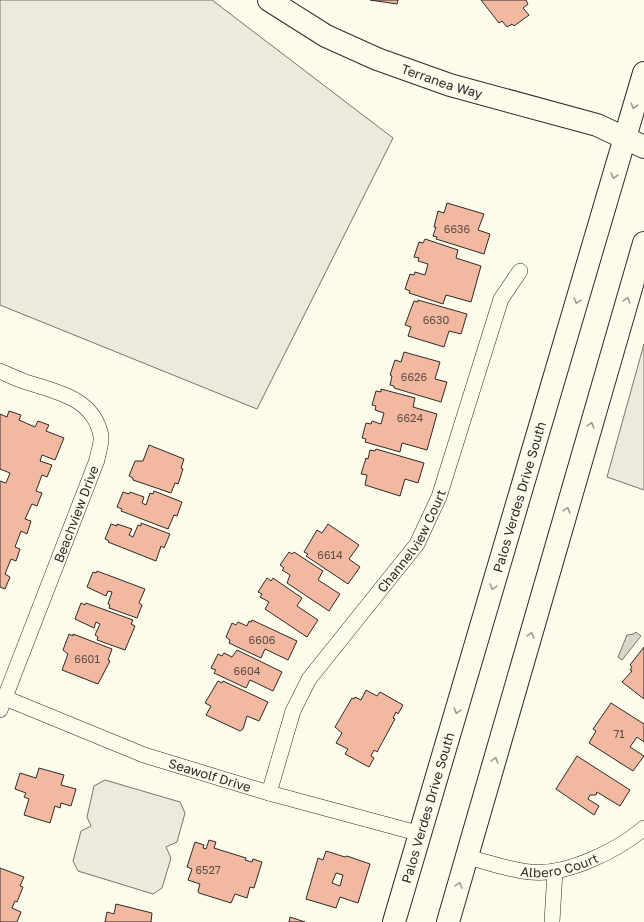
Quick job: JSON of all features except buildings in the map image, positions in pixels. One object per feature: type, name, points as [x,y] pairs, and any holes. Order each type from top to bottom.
[{"type":"main road","name":"Terranea Way","points":[[268,0],[326,36],[377,59],[450,85],[597,125],[634,143]]},
{"type":"main road","name":"Palos Verdes Drive South","points":[[394,922],[634,143],[644,73]]},
{"type":"main road","points":[[448,922],[644,243]]},
{"type":"street","name":"Channelview Court","points":[[269,793],[293,711],[310,679],[417,544],[436,504],[501,299],[520,271]]},
{"type":"street","name":"Beachview Drive","points":[[0,371],[24,381],[62,392],[82,404],[96,418],[101,437],[97,460],[2,704]]},
{"type":"street","name":"Seawolf Drive","points":[[2,704],[144,755],[269,793],[421,834]]},
{"type":"street","name":"Albero Court","points":[[467,857],[530,872],[555,871],[611,850],[631,839],[644,828]]},
{"type":"street","points":[[552,922],[555,871]]},
{"type":"shaded area","points":[[0,0],[212,0],[393,138],[257,409],[0,305]]},
{"type":"shaded area","points":[[644,344],[644,490],[607,477]]},
{"type":"shaded area","points":[[636,632],[641,636],[622,660],[618,657],[627,635],[634,634]]},
{"type":"shaded area","points":[[105,780],[180,802],[185,813],[177,842],[166,847],[171,858],[162,888],[153,894],[78,871],[73,861],[81,831],[91,826],[87,817],[94,786]]}]
